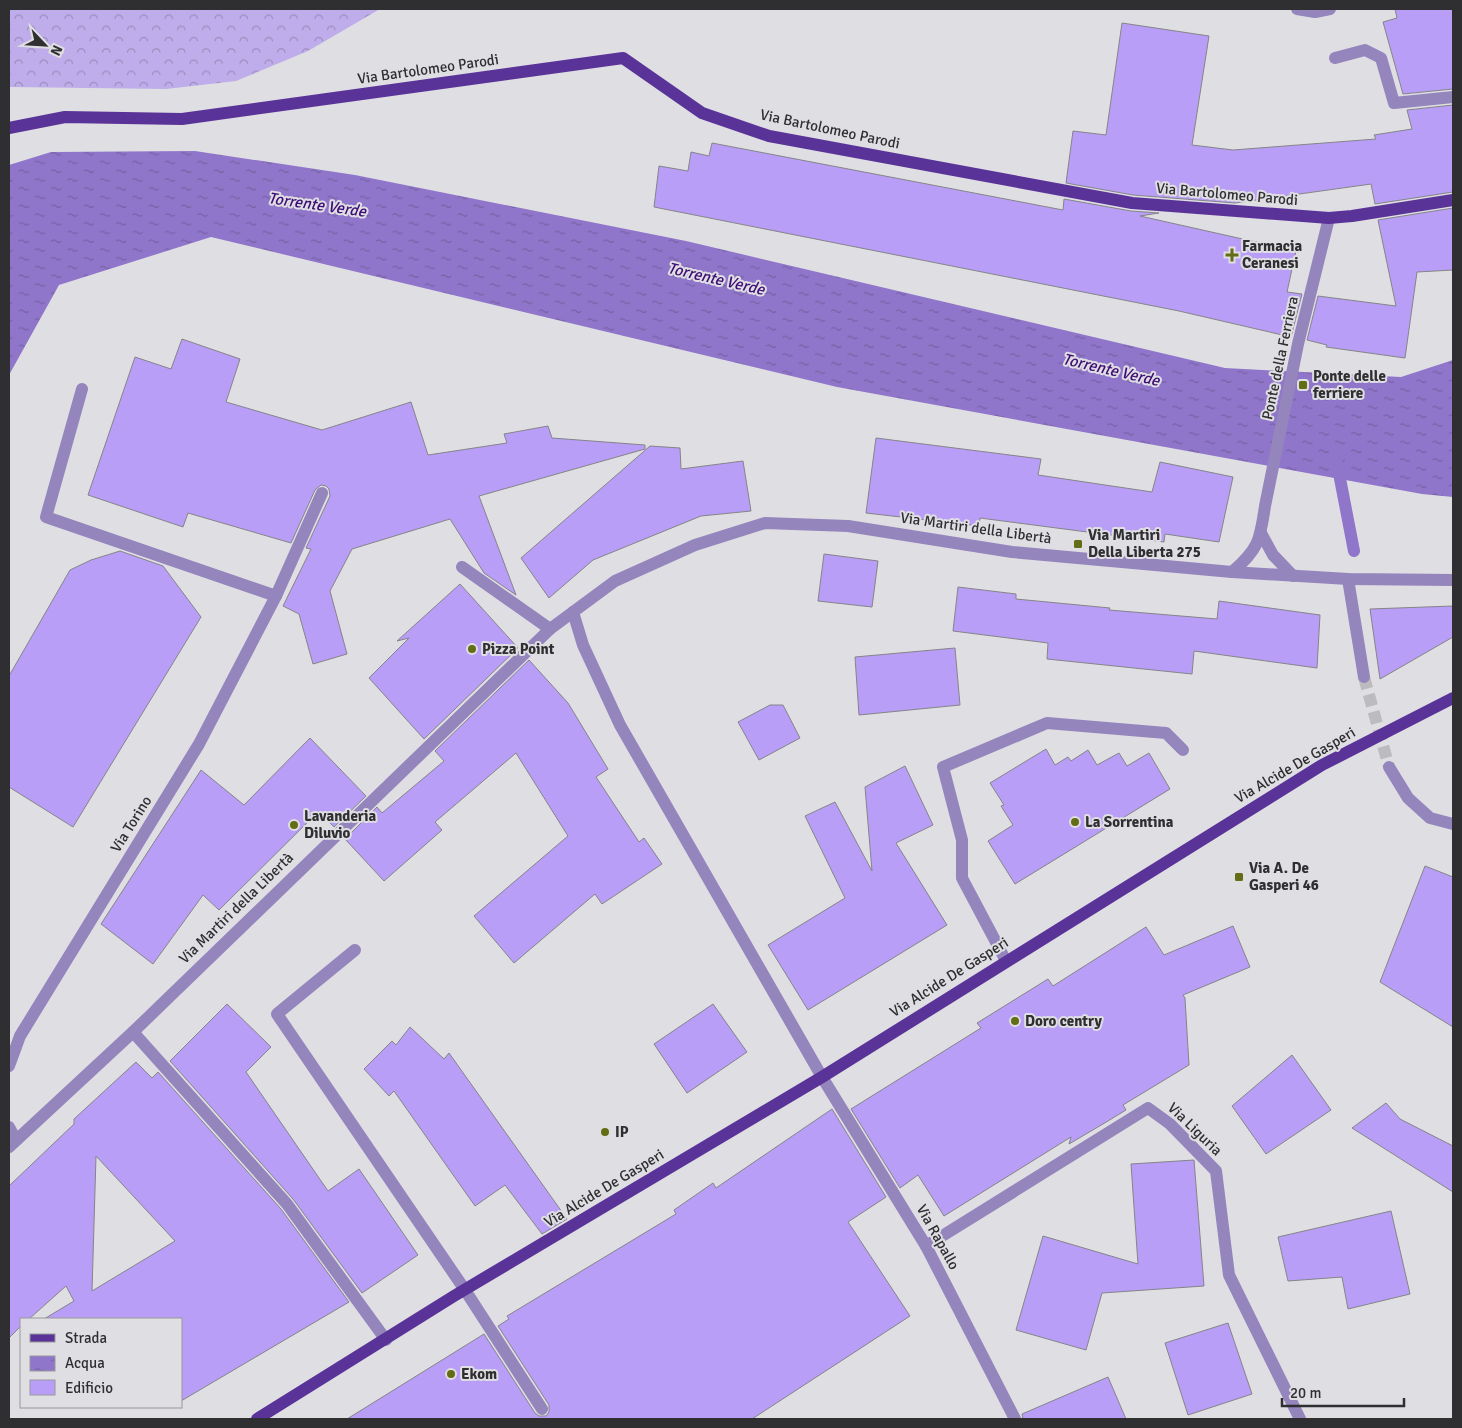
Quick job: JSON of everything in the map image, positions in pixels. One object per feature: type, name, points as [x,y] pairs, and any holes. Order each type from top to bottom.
[{"type":"main road","name":"Via Bartolomeo Parodi","points":[[9,128],[65,117],[182,120],[623,58],[702,113],[769,136],[1132,203],[1329,218],[1453,200]]},
{"type":"main road","name":"Via Alcide De Gasperi","points":[[257,1419],[465,1290],[822,1077],[1322,765],[1453,698]]},
{"type":"street","points":[[1297,9],[1315,12],[1330,9]]},
{"type":"street","points":[[1335,58],[1365,50],[1381,58],[1394,103],[1453,97]]},
{"type":"street","name":"Ponte della Ferriera","points":[[1232,572],[1252,555],[1261,533],[1298,344],[1329,218]]},
{"type":"street","points":[[82,389],[46,517],[276,596]]},
{"type":"street","name":"Via Torino","points":[[9,1066],[20,1036],[200,744],[276,596],[322,493]]},
{"type":"street","name":"Via Martiri della Libertà","points":[[12,1143],[133,1032],[332,838],[550,630],[615,581],[694,545],[765,523],[848,526],[1012,552],[1232,572],[1348,579],[1453,580]]},
{"type":"street","points":[[1261,533],[1273,556],[1293,576]]},
{"type":"street","points":[[462,567],[550,630]]},
{"type":"street","points":[[1348,579],[1364,677]]},
{"type":"street","name":"Via Rapallo","points":[[572,612],[583,645],[620,725],[822,1077],[926,1246],[1015,1419]]},
{"type":"street","points":[[1006,961],[962,878],[962,840],[943,767],[1047,724],[1166,733],[1184,750]]},
{"type":"street","points":[[1389,767],[1408,798],[1430,818],[1453,824]]},
{"type":"street","points":[[355,950],[277,1014],[465,1290],[542,1409]]},
{"type":"street","points":[[133,1032],[287,1204],[386,1340]]},
{"type":"street","name":"Via Liguria","points":[[926,1246],[1148,1108],[1170,1124],[1216,1171],[1229,1275],[1300,1419]]},
{"type":"street","points":[[9,1126],[12,1143]]},
{"type":"green space","points":[[9,9],[380,9],[308,51],[236,81],[166,89],[9,87]]},
{"type":"water","name":"Torrente Verde","points":[[195,151],[355,175],[686,241],[1225,368],[1401,377],[1453,360],[1453,497],[1422,494],[837,387],[211,237],[59,285],[9,375],[9,165],[51,152]]},
{"type":"building","points":[[1395,9],[1453,9],[1453,89],[1403,94],[1383,22],[1397,18]]},
{"type":"building","points":[[1122,23],[1209,36],[1192,145],[1233,150],[1376,139],[1374,135],[1412,129],[1407,110],[1453,105],[1453,192],[1375,204],[1371,184],[1235,203],[1133,195],[1066,183],[1073,131],[1106,135]]},
{"type":"building","points":[[712,143],[1063,210],[1064,199],[1131,211],[1159,213],[1140,216],[1296,251],[1287,292],[1302,294],[1291,337],[1179,311],[654,207],[659,166],[688,171],[691,152],[709,156]]},
{"type":"building","points":[[1453,208],[1453,270],[1417,272],[1405,358],[1326,347],[1327,345],[1307,340],[1318,296],[1396,306],[1378,220]]},
{"type":"building","points":[[182,339],[240,359],[226,402],[322,430],[411,402],[428,455],[507,443],[504,434],[548,426],[552,438],[645,445],[645,449],[479,496],[516,595],[484,573],[450,519],[352,549],[330,591],[347,654],[313,664],[299,614],[283,606],[311,549],[306,548],[330,496],[329,489],[326,486],[321,485],[315,490],[291,543],[188,513],[183,527],[88,495],[135,357],[171,369]]},
{"type":"building","points":[[876,438],[1041,459],[1038,475],[1152,492],[1160,462],[1233,477],[1219,542],[1165,534],[1164,542],[980,518],[979,526],[866,513]]},
{"type":"building","points":[[650,446],[680,448],[681,469],[743,461],[751,511],[701,516],[593,560],[549,598],[521,558]]},
{"type":"building","points":[[120,551],[163,566],[201,617],[73,827],[9,787],[9,676],[70,570],[91,560]]},
{"type":"building","points":[[824,554],[878,561],[872,607],[818,601]]},
{"type":"building","points":[[460,584],[518,648],[424,739],[369,678],[409,638],[397,641]]},
{"type":"building","points":[[958,587],[1016,594],[1016,599],[1110,608],[1109,610],[1217,619],[1219,601],[1320,615],[1317,668],[1194,651],[1192,674],[1047,659],[1048,643],[953,631]]},
{"type":"building","points":[[1453,606],[1453,637],[1380,679],[1370,609]]},
{"type":"building","points":[[955,648],[960,705],[859,715],[855,657]]},
{"type":"building","points":[[529,660],[568,703],[608,769],[596,777],[639,842],[644,838],[662,864],[602,904],[595,894],[514,963],[474,916],[568,836],[516,753],[435,822],[442,830],[384,881],[345,839],[377,807],[382,813],[444,761],[435,751]]},
{"type":"building","points":[[770,705],[783,705],[800,738],[759,760],[738,722]]},
{"type":"building","points":[[310,738],[366,796],[334,827],[319,811],[219,910],[203,895],[153,964],[101,924],[201,770],[244,805]]},
{"type":"building","points":[[1046,749],[1055,765],[1068,757],[1071,761],[1088,750],[1097,765],[1119,753],[1127,766],[1149,753],[1170,789],[1015,884],[988,841],[1013,825],[1001,806],[1004,805],[990,783]]},
{"type":"building","points":[[905,766],[933,825],[896,843],[947,925],[808,1010],[768,945],[845,898],[805,816],[835,802],[872,871],[865,787]]},
{"type":"building","points":[[1425,866],[1453,877],[1453,1027],[1380,982]]},
{"type":"building","points":[[1233,926],[1250,967],[1183,995],[1185,998],[1189,1065],[1123,1105],[1126,1110],[1069,1144],[1071,1137],[944,1216],[918,1175],[900,1188],[851,1109],[981,1028],[977,1023],[1048,979],[1053,986],[1146,927],[1164,955]]},
{"type":"building","points":[[227,1004],[271,1047],[246,1072],[328,1191],[359,1169],[418,1255],[362,1293],[293,1199],[170,1061]]},
{"type":"building","points":[[713,1004],[747,1052],[687,1093],[654,1044]]},
{"type":"building","points":[[410,1027],[444,1059],[449,1053],[567,1219],[542,1234],[505,1185],[475,1206],[394,1091],[389,1096],[364,1069],[392,1041],[396,1045]]},
{"type":"building","points":[[1292,1055],[1331,1110],[1266,1154],[1232,1106]]},
{"type":"building","points":[[136,1062],[152,1078],[158,1072],[281,1209],[349,1302],[182,1400],[182,1318],[46,1318],[74,1301],[66,1286],[30,1318],[20,1318],[20,1327],[9,1338],[9,1186],[74,1124],[74,1119]],"holes":[[[96,1156],[175,1241],[92,1291]]]},
{"type":"building","points":[[1386,1103],[1400,1119],[1453,1146],[1453,1192],[1352,1128]]},
{"type":"building","points":[[832,1109],[886,1197],[848,1222],[910,1316],[752,1419],[347,1419],[484,1334],[535,1413],[539,1416],[546,1416],[549,1412],[549,1405],[498,1326],[509,1319],[507,1316],[676,1214],[674,1210],[713,1183],[716,1188]]},
{"type":"building","points":[[1194,1160],[1204,1286],[1102,1293],[1086,1350],[1016,1330],[1043,1236],[1138,1264],[1131,1164]]},
{"type":"building","points":[[1391,1211],[1410,1294],[1348,1309],[1342,1277],[1288,1281],[1278,1237]]},
{"type":"building","points":[[1228,1323],[1252,1394],[1188,1415],[1165,1343]]},
{"type":"building","points":[[1108,1377],[1126,1419],[1023,1419],[1022,1414]]},
{"type":"waterway","points":[[1337,463],[1354,551]]},
{"type":"tunnel","points":[[1364,677],[1389,767]]},
{"type":"place","name":"Farmacia Ceranesi","points":[[1232,255]]},
{"type":"place","name":"Ponte delle ferriere","points":[[1303,385]]},
{"type":"place","name":"Via Martiri Della Liberta 275","points":[[1078,544]]},
{"type":"place","name":"Pizza Point","points":[[472,649]]},
{"type":"place","name":"La Sorrentina","points":[[1075,822]]},
{"type":"place","name":"Lavanderia Diluvio","points":[[294,825]]},
{"type":"place","name":"Via A. De Gasperi 46","points":[[1239,877]]},
{"type":"place","name":"Doro centry","points":[[1015,1021]]},
{"type":"place","name":"IP","points":[[605,1132]]},
{"type":"place","name":"Ekom","points":[[451,1374]]}]
